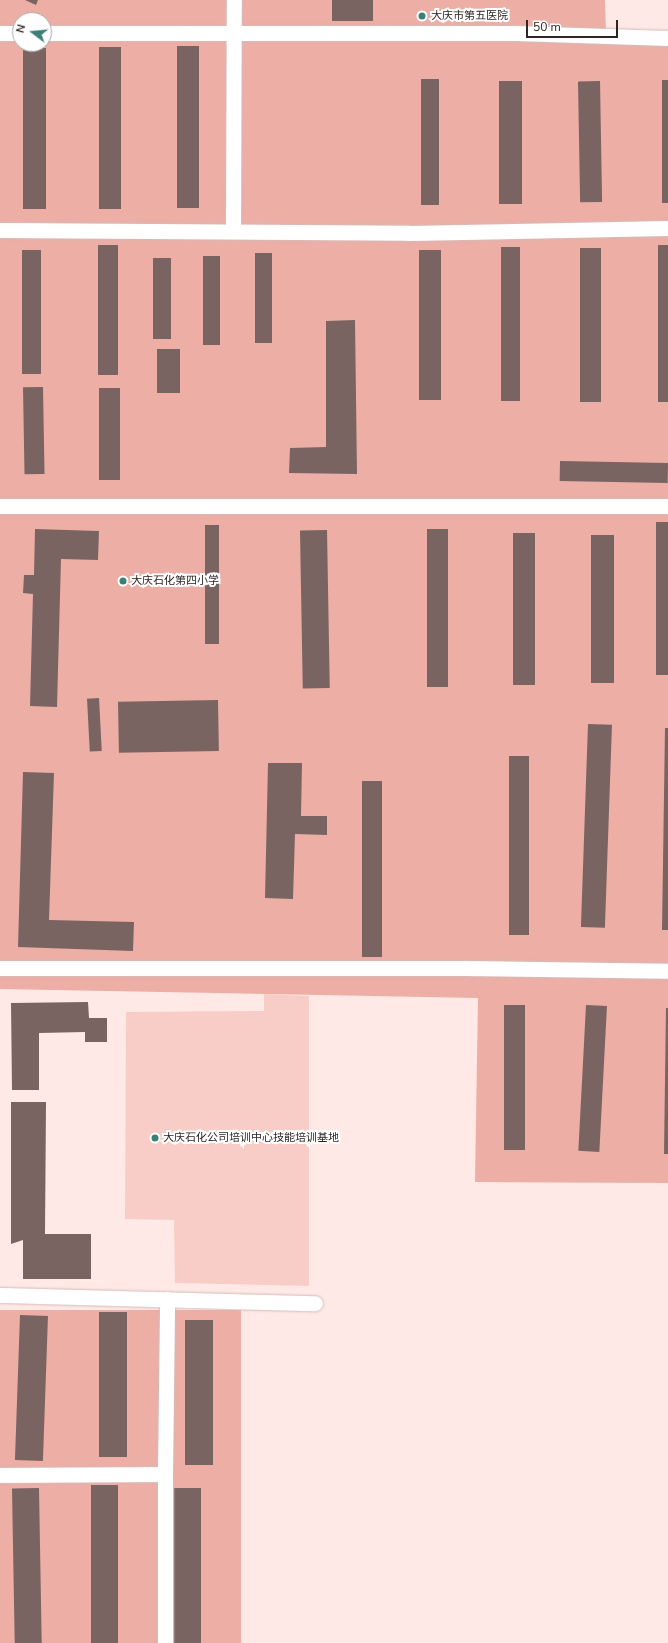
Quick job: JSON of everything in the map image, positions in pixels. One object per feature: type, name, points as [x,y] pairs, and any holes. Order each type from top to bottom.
[{"type":"street","points":[[233,231],[234,0]]},
{"type":"street","points":[[0,33],[12,33]]},
{"type":"street","points":[[52,33],[516,33],[668,38]]},
{"type":"street","points":[[0,230],[409,233],[668,228]]},
{"type":"street","points":[[0,506],[668,506]]},
{"type":"street","points":[[0,968],[463,968],[668,971]]},
{"type":"street","points":[[0,1295],[316,1303]]},
{"type":"street","points":[[165,1643],[167,1299]]},
{"type":"street","points":[[0,1475],[165,1474]]},
{"type":"shaded area","points":[[0,0],[605,0],[606,33],[668,39],[668,1183],[475,1182],[478,998],[0,989]]},
{"type":"shaded area","points":[[264,994],[309,996],[309,1286],[175,1283],[174,1220],[125,1219],[126,1012],[264,1011]]},
{"type":"shaded area","points":[[0,1310],[241,1310],[241,1643],[0,1643]]},
{"type":"building","points":[[25,0],[38,0],[36,5]]},
{"type":"building","points":[[332,0],[373,0],[373,21],[332,21]]},
{"type":"building","points":[[177,46],[199,46],[199,208],[177,208]]},
{"type":"building","points":[[99,47],[121,47],[121,209],[99,209]]},
{"type":"building","points":[[23,52],[46,52],[46,209],[23,209]]},
{"type":"building","points":[[421,79],[439,79],[439,205],[421,205]]},
{"type":"building","points":[[662,80],[668,80],[668,203],[662,203]]},
{"type":"building","points":[[499,81],[522,81],[522,204],[499,204]]},
{"type":"building","points":[[578,81],[600,81],[602,202],[580,202]]},
{"type":"building","points":[[98,245],[118,245],[118,375],[98,375]]},
{"type":"building","points":[[658,245],[668,245],[668,402],[658,402]]},
{"type":"building","points":[[501,247],[520,247],[520,401],[501,401]]},
{"type":"building","points":[[580,248],[601,248],[601,402],[580,402]]},
{"type":"building","points":[[22,250],[41,250],[41,374],[22,374]]},
{"type":"building","points":[[419,250],[441,250],[441,400],[419,400]]},
{"type":"building","points":[[255,253],[272,253],[272,343],[255,343]]},
{"type":"building","points":[[203,256],[220,256],[220,345],[203,345]]},
{"type":"building","points":[[153,258],[171,258],[171,339],[153,339]]},
{"type":"building","points":[[355,320],[357,474],[289,473],[290,448],[326,447],[326,321]]},
{"type":"building","points":[[157,349],[180,349],[180,393],[157,393]]},
{"type":"building","points":[[23,387],[43,387],[45,474],[25,474]]},
{"type":"building","points":[[99,388],[120,388],[120,480],[99,480]]},
{"type":"building","points":[[560,461],[668,463],[668,483],[560,481]]},
{"type":"building","points":[[656,522],[668,522],[668,675],[656,675]]},
{"type":"building","points":[[205,525],[219,525],[219,644],[205,644]]},
{"type":"building","points":[[35,529],[99,531],[98,560],[61,559],[57,707],[30,706],[33,594],[23,593],[24,575],[34,575]]},
{"type":"building","points":[[427,529],[448,529],[448,687],[427,687]]},
{"type":"building","points":[[300,530],[327,530],[330,688],[303,688]]},
{"type":"building","points":[[513,533],[535,533],[535,685],[513,685]]},
{"type":"building","points":[[591,535],[614,535],[614,683],[591,683]]},
{"type":"building","points":[[99,698],[102,751],[90,752],[87,699]]},
{"type":"building","points":[[218,700],[219,751],[119,753],[118,702]]},
{"type":"building","points":[[588,724],[612,725],[605,928],[581,927]]},
{"type":"building","points":[[665,728],[668,728],[668,930],[662,930]]},
{"type":"building","points":[[509,756],[529,756],[529,935],[509,935]]},
{"type":"building","points":[[268,763],[302,763],[301,816],[327,816],[327,835],[295,834],[293,899],[265,898]]},
{"type":"building","points":[[23,772],[54,773],[49,920],[134,922],[133,951],[18,947]]},
{"type":"building","points":[[362,781],[382,781],[382,957],[362,957]]},
{"type":"building","points":[[88,1002],[89,1018],[107,1018],[107,1042],[85,1042],[85,1032],[39,1033],[39,1090],[12,1090],[11,1003]]},
{"type":"building","points":[[504,1005],[525,1005],[525,1150],[504,1150]]},
{"type":"building","points":[[586,1005],[607,1006],[599,1152],[578,1151]]},
{"type":"building","points":[[666,1008],[668,1008],[668,1154],[664,1154]]},
{"type":"building","points":[[11,1102],[46,1102],[45,1234],[91,1234],[91,1279],[23,1279],[23,1240],[11,1244]]},
{"type":"building","points":[[99,1312],[127,1312],[127,1457],[99,1457]]},
{"type":"building","points":[[20,1315],[48,1316],[43,1461],[15,1460]]},
{"type":"building","points":[[185,1320],[213,1320],[213,1465],[185,1465]]},
{"type":"building","points":[[91,1485],[118,1485],[118,1643],[91,1643]]},
{"type":"building","points":[[12,1488],[39,1488],[42,1643],[15,1643]]},
{"type":"building","points":[[174,1488],[201,1488],[201,1643],[174,1643]]},
{"type":"place","name":"大庆市第五医院","points":[[422,16]]},
{"type":"place","name":"大庆石化第四小学","points":[[123,581]]},
{"type":"place","name":"大庆石化公司培训中心技能培训基地","points":[[155,1138]]}]
